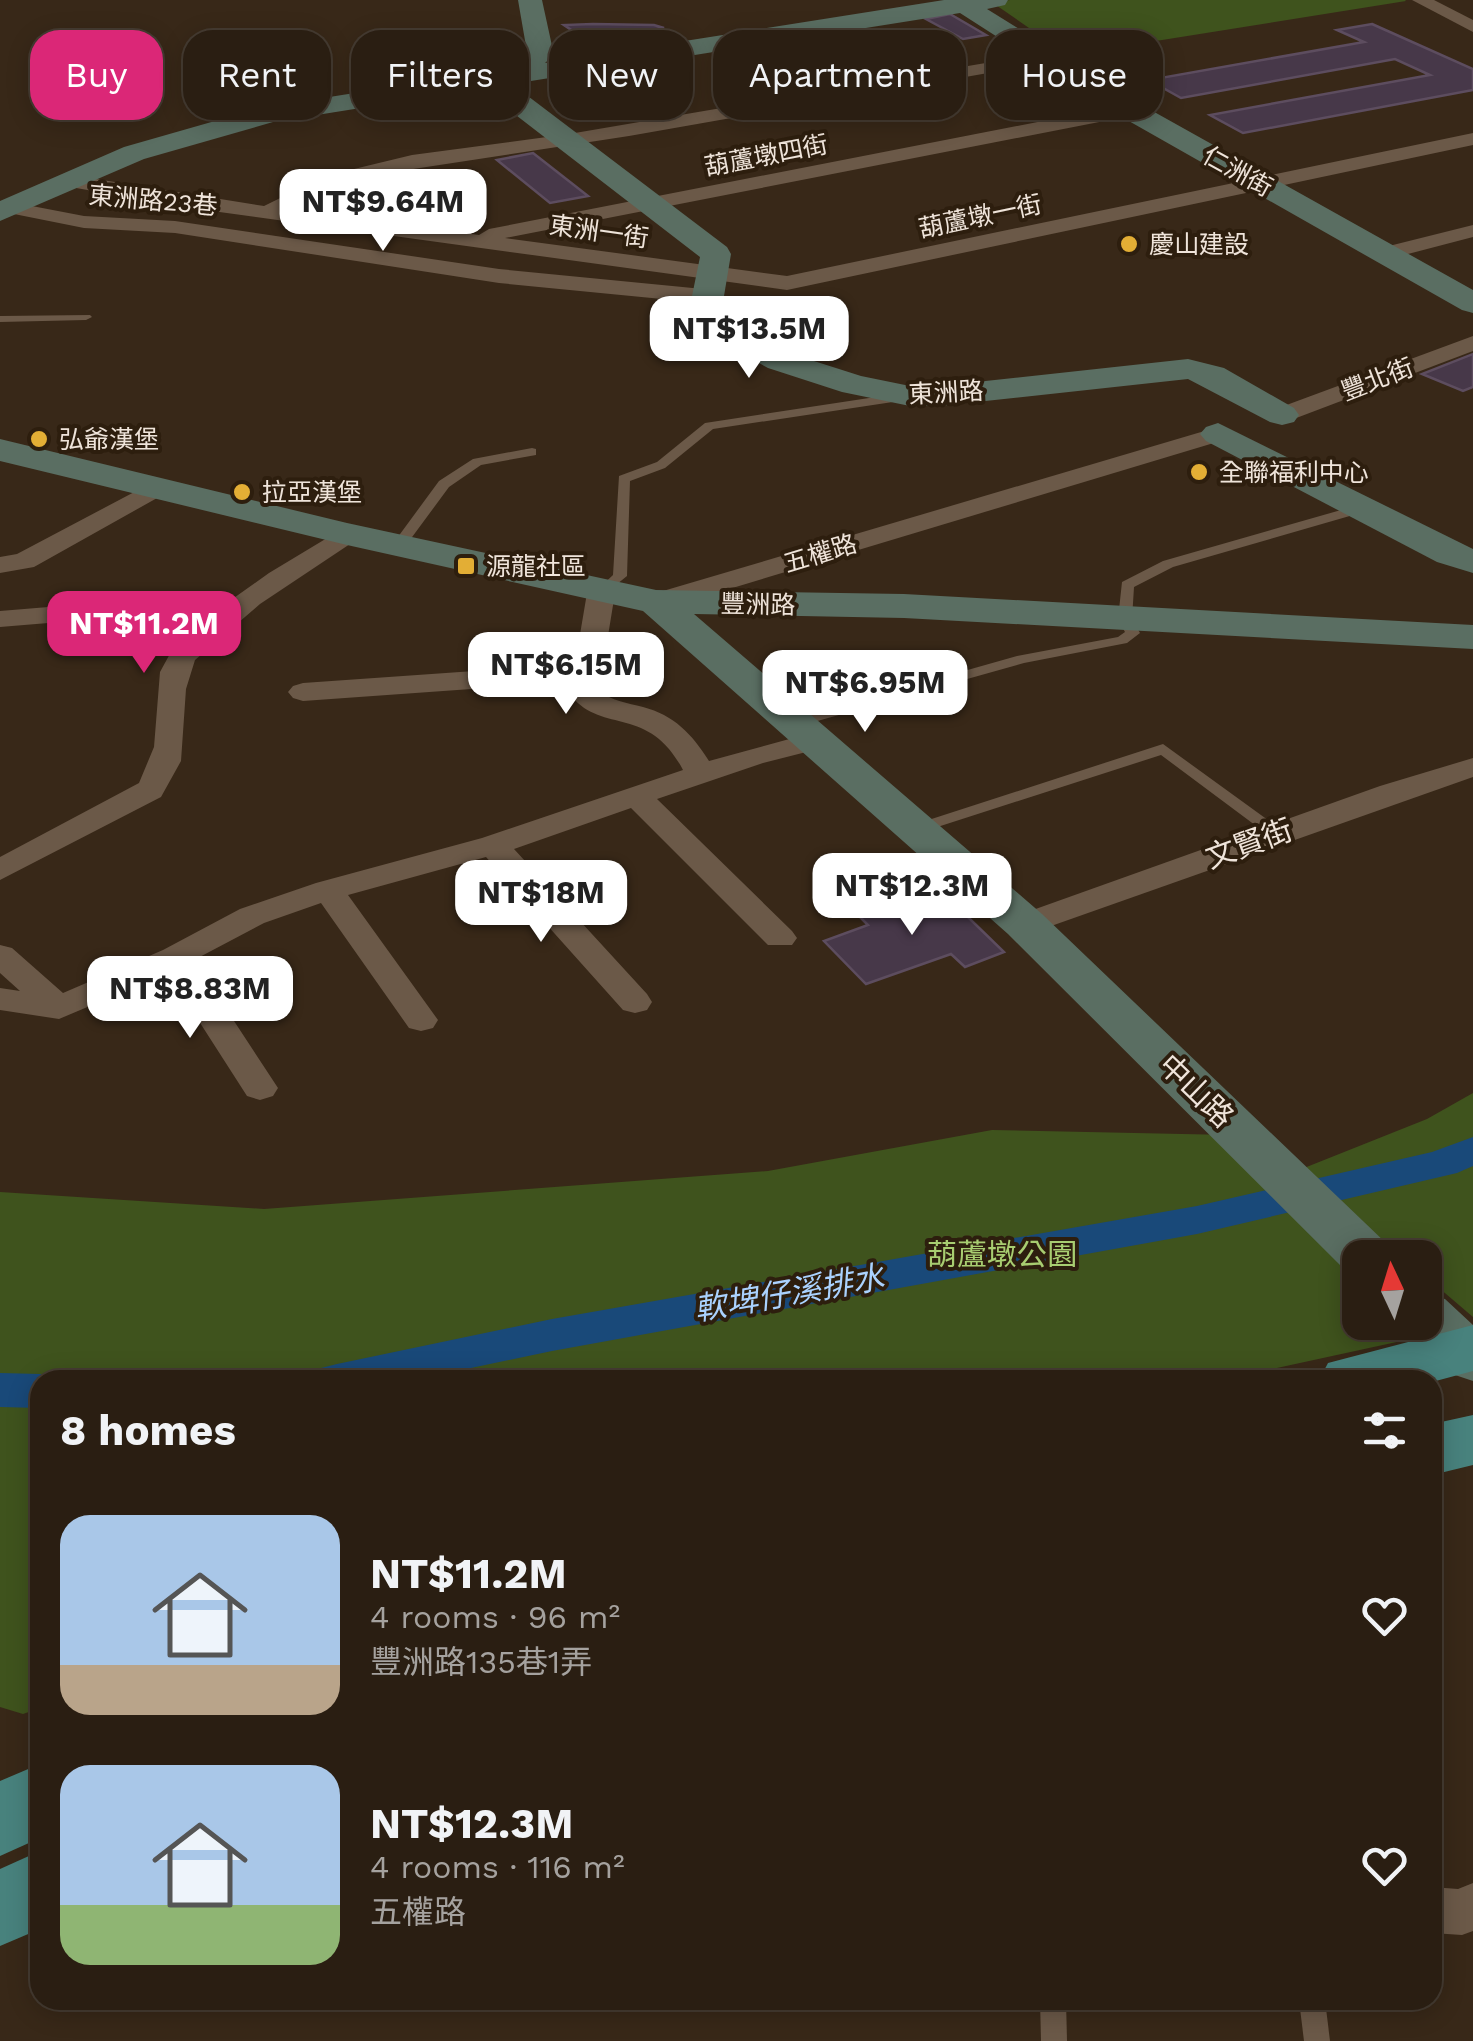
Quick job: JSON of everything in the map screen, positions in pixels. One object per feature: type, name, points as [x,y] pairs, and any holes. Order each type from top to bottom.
[{"type":"main road","points":[[1380,1370],[1459,1343]]},
{"type":"main road","points":[[1442,1448],[1473,1440]]},
{"type":"main road","points":[[0,1822],[30,1803]]},
{"type":"main road","points":[[0,1910],[30,1893]]},
{"type":"street","points":[[530,0],[542,55]]},
{"type":"street","points":[[5,210],[57,170],[210,108],[905,0]]},
{"type":"street","points":[[529,71],[959,2],[996,0]]},
{"type":"street","points":[[1421,0],[1473,27]]},
{"type":"street","name":"仁洲街","points":[[959,2],[1005,30]]},
{"type":"street","points":[[529,61],[542,55]]},
{"type":"street","points":[[268,212],[286,198],[320,185],[389,166],[568,140],[986,68]]},
{"type":"street","points":[[57,170],[134,153],[270,114],[351,100]]},
{"type":"street","name":"東洲路","points":[[529,111],[716,254],[709,285],[718,324],[746,345],[828,378],[910,396],[1188,369],[1212,376],[1282,415]]},
{"type":"street","name":"葫蘆墩四街","points":[[469,240],[1078,120]]},
{"type":"street","name":"仁洲街","points":[[1148,120],[1473,304]]},
{"type":"street","name":"葫蘆墩一街","points":[[709,285],[822,278],[1473,139]]},
{"type":"street","name":"東洲一街","points":[[57,170],[268,212],[469,240],[709,285]]},
{"type":"street","name":"東洲路23巷","points":[[5,210],[84,222],[191,229],[499,276],[709,285]]},
{"type":"street","points":[[1385,254],[1473,232]]},
{"type":"street","name":"豐北街","points":[[1282,415],[1473,342]]},
{"type":"street","name":"五權路","points":[[656,602],[1282,415]]},
{"type":"street","points":[[1218,434],[1473,562]]},
{"type":"street","name":"豐洲路","points":[[0,450],[601,593],[656,602],[904,606],[1473,637]]},
{"type":"street","points":[[0,565],[24,561],[157,488]]},
{"type":"street","points":[[0,870],[150,790],[168,768],[174,669],[189,647],[347,534]]},
{"type":"street","points":[[601,593],[584,693],[602,709],[639,714],[669,729],[688,750],[700,773]]},
{"type":"street","points":[[656,602],[1025,924]]},
{"type":"street","points":[[0,619],[133,608],[212,627]]},
{"type":"street","points":[[303,692],[585,672]]},
{"type":"street","points":[[0,999],[59,1008],[175,957],[252,916],[328,890],[493,845],[637,797],[805,732]]},
{"type":"street","name":"文賢街","points":[[1025,924],[1473,767]]},
{"type":"street","points":[[637,797],[780,938]]},
{"type":"street","points":[[493,845],[635,1002]]},
{"type":"street","points":[[328,890],[421,1020]]},
{"type":"street","name":"中山路","points":[[1025,924],[1349,1240]]},
{"type":"street","points":[[0,955],[59,1008]]},
{"type":"street","points":[[175,957],[260,1088]]},
{"type":"street","points":[[1442,1911],[1462,1912],[1473,1906]]},
{"type":"lane","points":[[0,319],[86,317]]},
{"type":"lane","points":[[601,593],[620,576],[624,479],[661,466],[709,426],[910,396]]},
{"type":"lane","points":[[399,545],[444,484],[477,462],[532,452]]},
{"type":"lane","points":[[805,732],[1022,660],[1122,640],[1132,633],[1125,619],[1128,585],[1168,564],[1362,508]]},
{"type":"lane","points":[[919,828],[1162,750],[1276,834]]},
{"type":"lane","points":[[1053,2010],[1054,2041]]},
{"type":"lane","points":[[1313,2010],[1317,2041]]},
{"type":"green space","points":[[1406,1],[1163,40],[1163,30],[1032,30],[993,3]]},
{"type":"green space","points":[[1473,1093],[1473,1317],[1442,1291],[1442,1240],[1383,1240],[1299,1170],[1427,1119]]},
{"type":"green space","name":"葫蘆墩公園","points":[[992,1130],[1230,1135],[1342,1256],[1342,1340],[1406,1340],[1267,1370],[30,1370],[30,1712],[23,1714],[0,1707],[0,1192],[264,1209],[768,1171]]},
{"type":"building","points":[[950,14],[986,35],[966,38],[966,30],[946,30],[926,19]]},
{"type":"building","points":[[1372,24],[1473,69],[1473,90],[1243,133],[1210,115],[1430,75],[1395,59],[1181,98],[1163,88],[1163,78],[1364,42],[1337,30]]},
{"type":"building","points":[[564,25],[654,25],[664,28],[571,30]]},
{"type":"building","points":[[533,153],[588,196],[550,203],[497,160]]},
{"type":"building","points":[[1473,354],[1473,387],[1463,391],[1422,374]]},
{"type":"building","points":[[939,889],[1004,952],[965,967],[951,954],[866,984],[824,941],[868,925],[857,914]]},
{"type":"waterway","name":"軟埤仔溪排水","points":[[385,1370],[552,1335],[1197,1220],[1443,1163],[1473,1150]]},
{"type":"waterway","name":"軟埤仔溪排水","points":[[0,1390],[30,1391]]},
{"type":"place","name":"慶山建設","points":[[1129,244]]},
{"type":"place","name":"弘爺漢堡","points":[[39,439]]},
{"type":"place","name":"全聯福利中心","points":[[1199,472]]},
{"type":"place","name":"拉亞漢堡","points":[[242,492]]},
{"type":"place","name":"源龍社區","points":[[466,566]]}]
